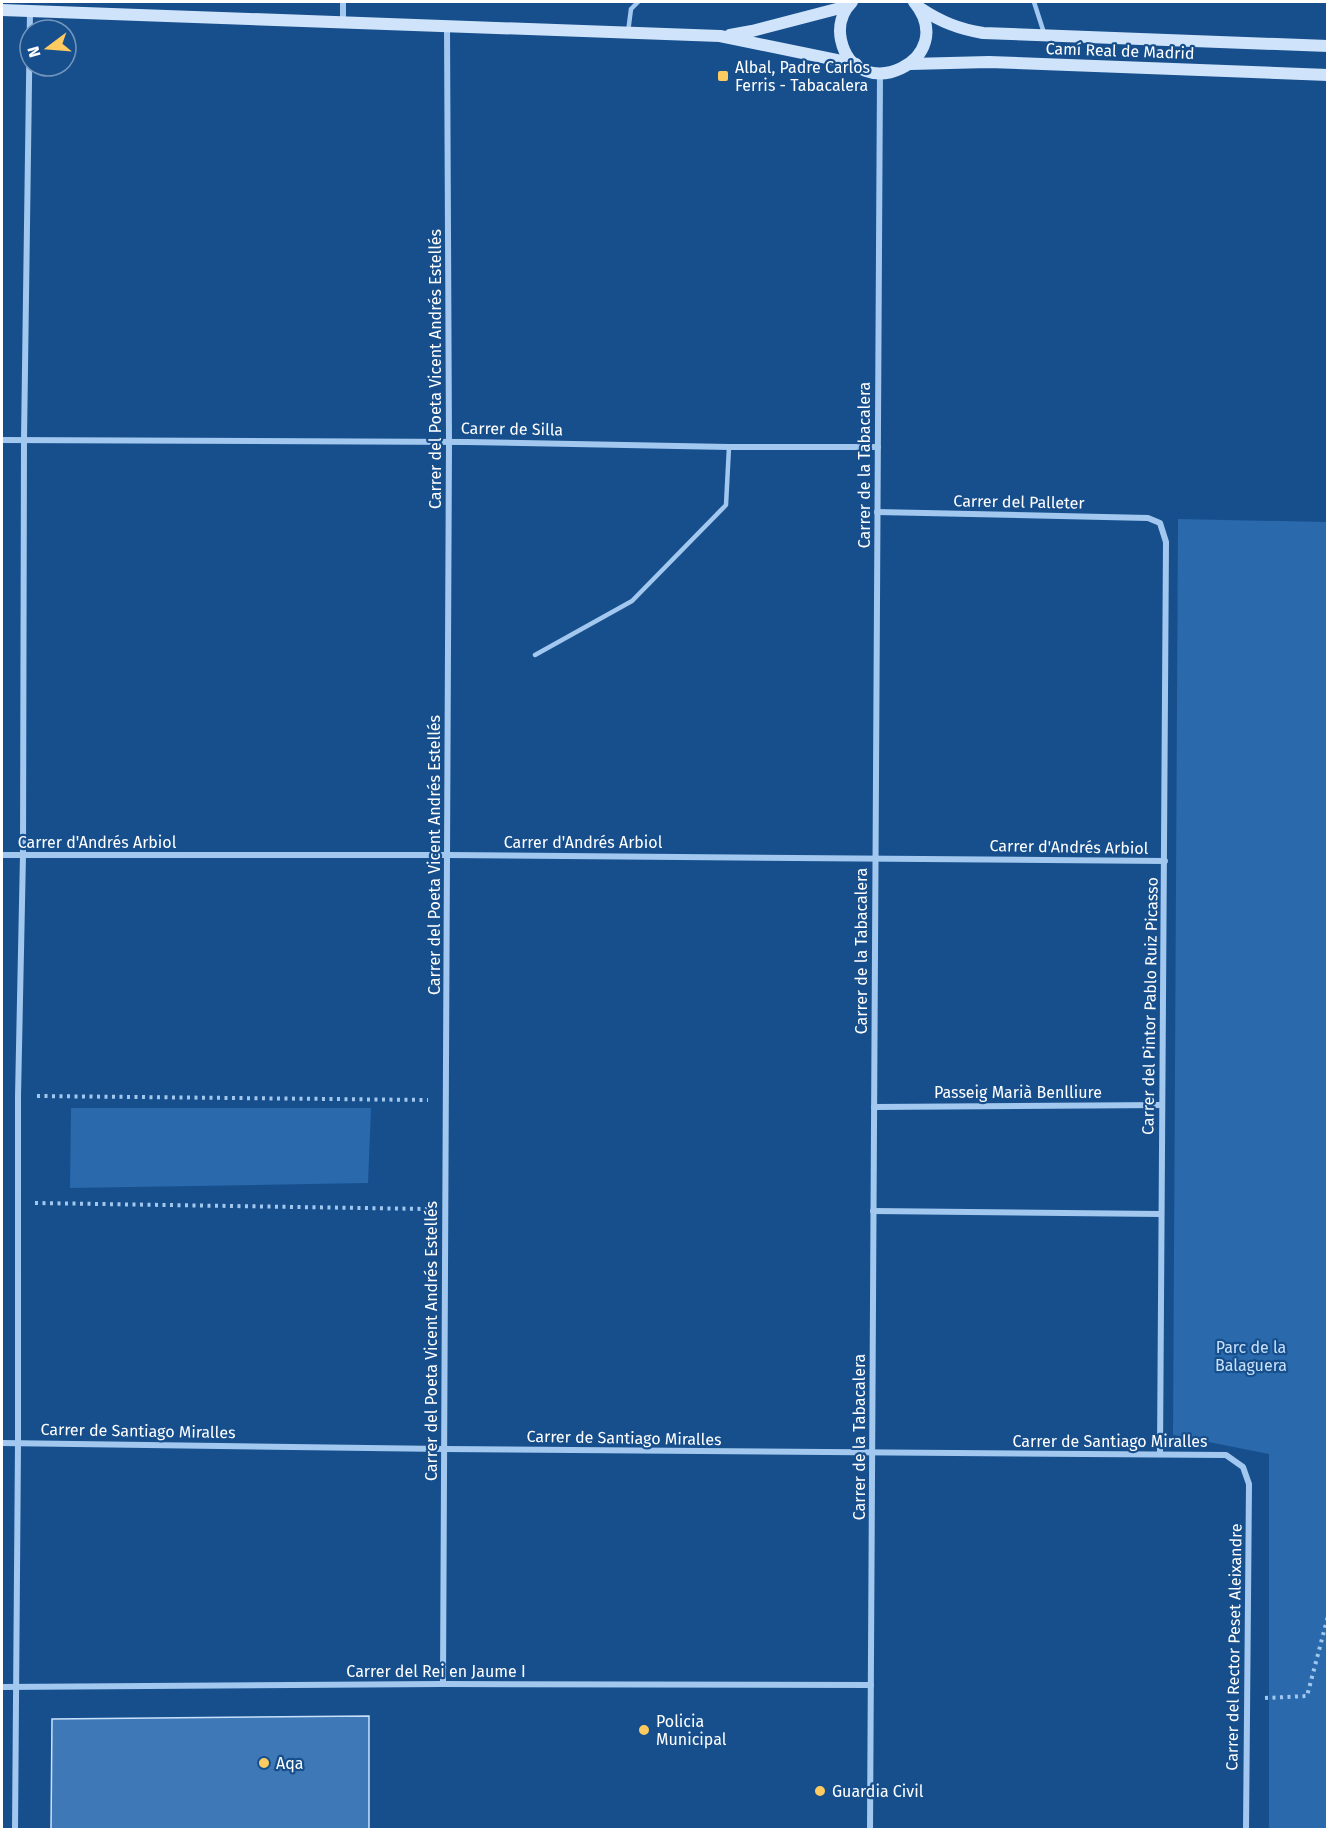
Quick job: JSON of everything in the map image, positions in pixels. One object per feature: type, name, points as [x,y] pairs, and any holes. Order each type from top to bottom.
[{"type":"street","points":[[343,2],[343,21]]},
{"type":"street","points":[[910,64],[924,44],[926,32],[925,20],[916,3]]},
{"type":"street","name":"Camí Real de Madrid","points":[[916,3],[939,21],[961,30],[984,33],[1328,46]]},
{"type":"street","points":[[720,36],[752,31],[850,4]]},
{"type":"street","points":[[850,4],[842,17],[840,30],[842,43],[847,54],[856,64],[880,74]]},
{"type":"street","points":[[2,10],[720,36],[856,64]]},
{"type":"street","points":[[15,1830],[17,1203],[23,855],[24,440],[30,11]]},
{"type":"street","name":"Carrer del Poeta Vicent Andrés Estellés","points":[[443,1684],[449,442],[447,26]]},
{"type":"street","name":"Camí Real de Madrid","points":[[880,74],[900,70],[910,64],[989,62],[1328,75]]},
{"type":"street","name":"Carrer de la Tabacalera","points":[[870,1830],[880,74]]},
{"type":"street","name":"Carrer de Silla","points":[[2,440],[878,447]]},
{"type":"street","name":"Carrer del Palleter","points":[[877,512],[1148,518],[1160,523]]},
{"type":"street","name":"Carrer del Pintor Pablo Ruiz Picasso","points":[[1160,523],[1166,542],[1160,1454]]},
{"type":"street","name":"Carrer d'Andrés Arbiol","points":[[2,855],[447,855],[1165,861]]},
{"type":"street","name":"Passeig Marià Benlliure","points":[[874,1107],[1162,1104]]},
{"type":"street","points":[[873,1211],[1161,1214]]},
{"type":"street","name":"Carrer de Santiago Miralles","points":[[2,1443],[1226,1455],[1243,1467]]},
{"type":"street","name":"Carrer del Rector Peset Aleixandre","points":[[1243,1467],[1249,1484],[1246,1830]]},
{"type":"street","name":"Carrer del Rei en Jaume I","points":[[2,1687],[443,1684],[871,1685]]},
{"type":"lane","points":[[628,32],[631,9],[638,2]]},
{"type":"lane","points":[[1034,2],[1044,35]]},
{"type":"lane","points":[[535,655],[632,601],[726,506],[729,447]]},
{"type":"path","points":[[18,1096],[446,1101]]},
{"type":"path","points":[[17,1203],[446,1209]]},
{"type":"path","points":[[1246,1700],[1307,1696],[1328,1616]]},
{"type":"green space","name":"Parc de la Balaguera","points":[[1178,519],[1327,522],[1327,1829],[1269,1829],[1269,1454],[1173,1435]]},
{"type":"green space","points":[[71,1108],[371,1108],[368,1183],[70,1188]]},
{"type":"building","points":[[369,1716],[369,1830],[51,1830],[52,1719]]},
{"type":"place","name":"Albal, Padre Carlos Ferris - Tabacalera","points":[[723,76]]},
{"type":"place","name":"Policia Municipal","points":[[644,1730]]},
{"type":"place","name":"Aqa","points":[[264,1763]]},
{"type":"place","name":"Guardia Civil","points":[[820,1791]]}]
